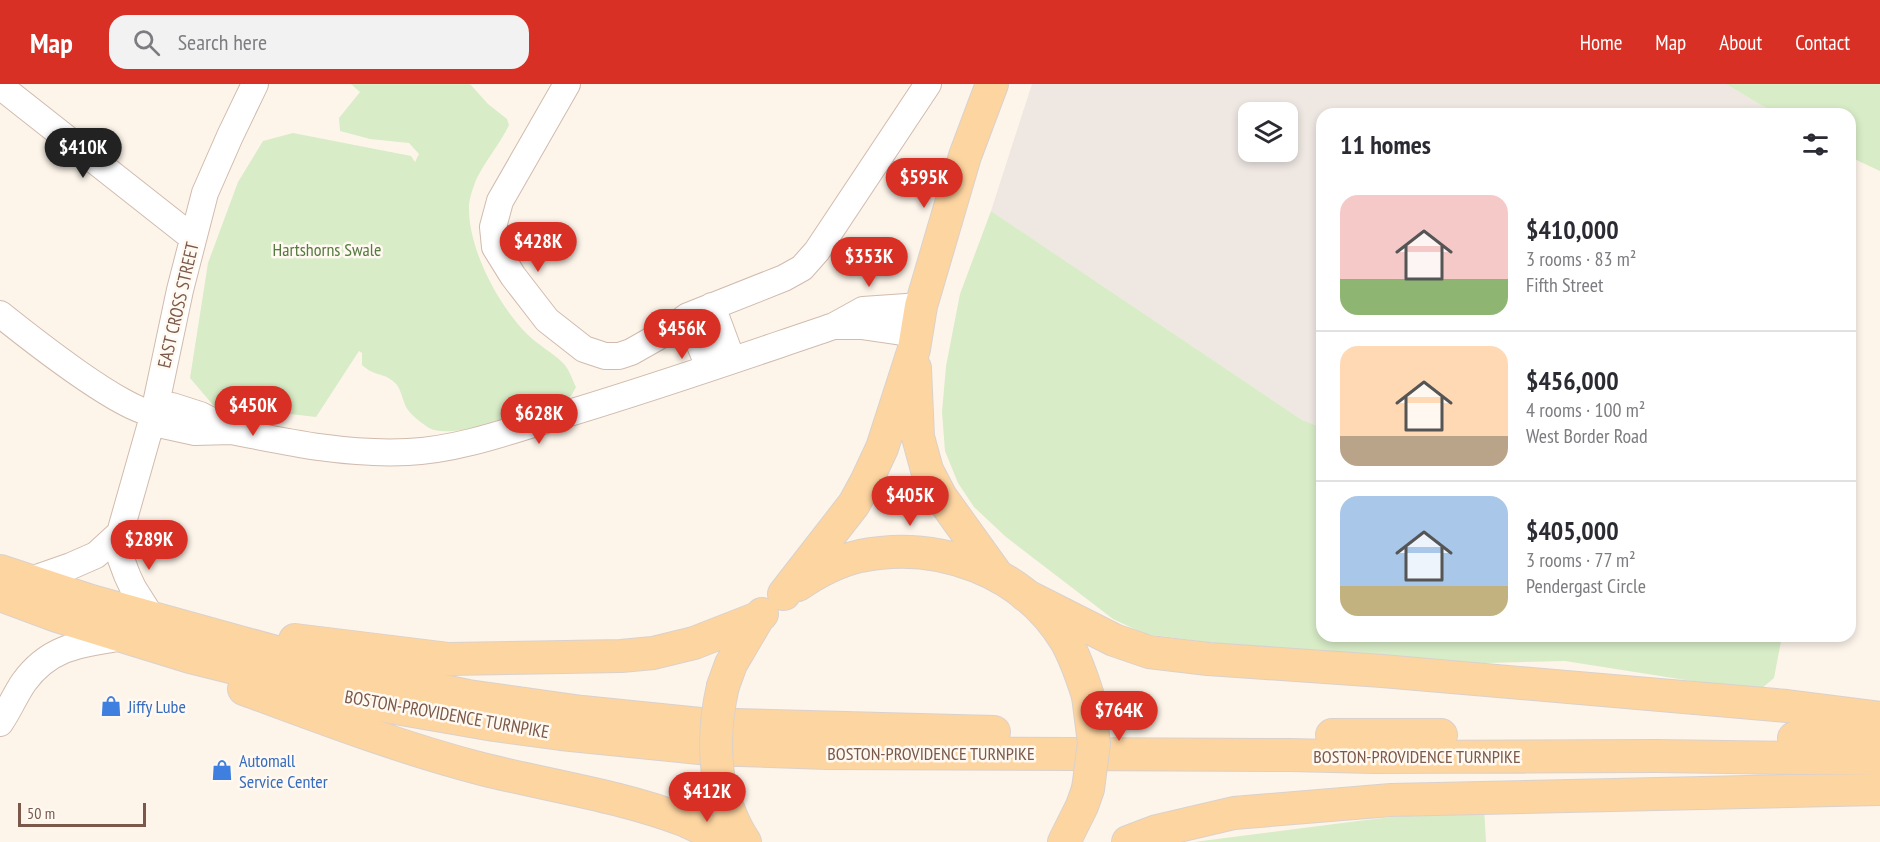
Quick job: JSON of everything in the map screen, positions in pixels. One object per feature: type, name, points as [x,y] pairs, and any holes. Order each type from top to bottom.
[{"type":"main road","points":[[745,842],[727,806],[716,762],[719,703],[723,686],[731,664],[758,618],[784,594],[854,504],[882,448],[965,156],[992,84]]},
{"type":"main road","points":[[917,330],[918,437],[927,470],[940,497],[997,575]]},
{"type":"main road","points":[[784,594],[818,572],[849,559],[900,551],[929,553],[965,561],[997,575],[1025,595],[1046,615],[1066,642],[1077,664],[1092,712],[1094,743],[1088,789],[1082,807],[1064,842]]},
{"type":"main road","name":"BOSTON-PROVIDENCE TURNPIKE","points":[[14,576],[152,618],[341,670],[468,696],[582,712],[700,724],[1147,734],[1802,738],[1880,735]]},
{"type":"main road","name":"BOSTON-PROVIDENCE TURNPIKE","points":[[0,595],[57,616],[165,649],[309,688],[401,709],[561,734],[709,749],[827,753],[1880,759]]},
{"type":"main road","points":[[1025,595],[1114,640],[1149,652],[1208,659],[1382,671],[1787,706],[1880,718]]},
{"type":"main road","points":[[152,618],[313,643],[448,659],[653,653],[694,643],[758,618]]},
{"type":"main road","points":[[165,649],[231,684],[323,718],[482,769],[627,803],[687,822],[727,842]]},
{"type":"main road","points":[[1128,842],[1157,831],[1234,813],[1391,800],[1880,789]]},
{"type":"street","name":"EAST CROSS STREET","points":[[152,618],[127,575],[121,559],[120,533],[154,413],[180,290],[206,194],[255,84]]},
{"type":"street","points":[[567,84],[500,201],[493,227],[495,247],[513,276],[547,320],[584,349],[605,356],[620,356],[630,352],[661,335],[688,316],[784,278],[802,268],[817,251],[928,84]]},
{"type":"street","points":[[0,86],[193,238]]},
{"type":"street","points":[[712,306],[720,364]]},
{"type":"street","points":[[0,314],[93,384],[131,407],[154,413],[163,425],[195,432],[232,431],[310,447],[364,453],[410,452],[452,445],[524,427],[834,326],[863,310],[917,330]]},
{"type":"street","points":[[688,316],[720,364]]},
{"type":"street","points":[[14,576],[71,566],[96,555],[120,533]]},
{"type":"street","points":[[0,723],[24,682],[57,652],[77,644],[125,637]]},
{"type":"shaded area","points":[[1032,84],[1726,84],[1766,108],[1316,108],[1316,425],[1302,420],[991,211]]},
{"type":"green space","name":"Hartshorns Swale","points":[[351,84],[470,84],[488,104],[507,119],[509,125],[476,180],[471,194],[470,223],[479,258],[496,292],[527,334],[567,368],[576,387],[571,396],[541,408],[478,427],[442,431],[429,428],[412,415],[397,385],[362,365],[362,353],[359,351],[316,417],[213,405],[190,378],[208,263],[238,182],[263,141],[293,133],[411,156],[415,162],[419,154],[409,143],[370,139],[340,131],[339,118],[360,92]]},
{"type":"green space","points":[[1726,84],[1880,84],[1880,171],[1856,160],[1856,108],[1766,108]]},
{"type":"green space","points":[[991,211],[1302,420],[1316,425],[1316,642],[1781,642],[1774,678],[1761,689],[1692,681],[1565,661],[1443,664],[1283,652],[1145,634],[1113,619],[1006,537],[974,507],[958,483],[945,451],[942,412],[946,366],[960,294]]},
{"type":"green space","points":[[1484,807],[1486,842],[1194,842],[1366,820]]},
{"type":"place","name":"Jiffy Lube","points":[[111,706]]},
{"type":"place","name":"Automall Service Center","points":[[222,770]]}]
